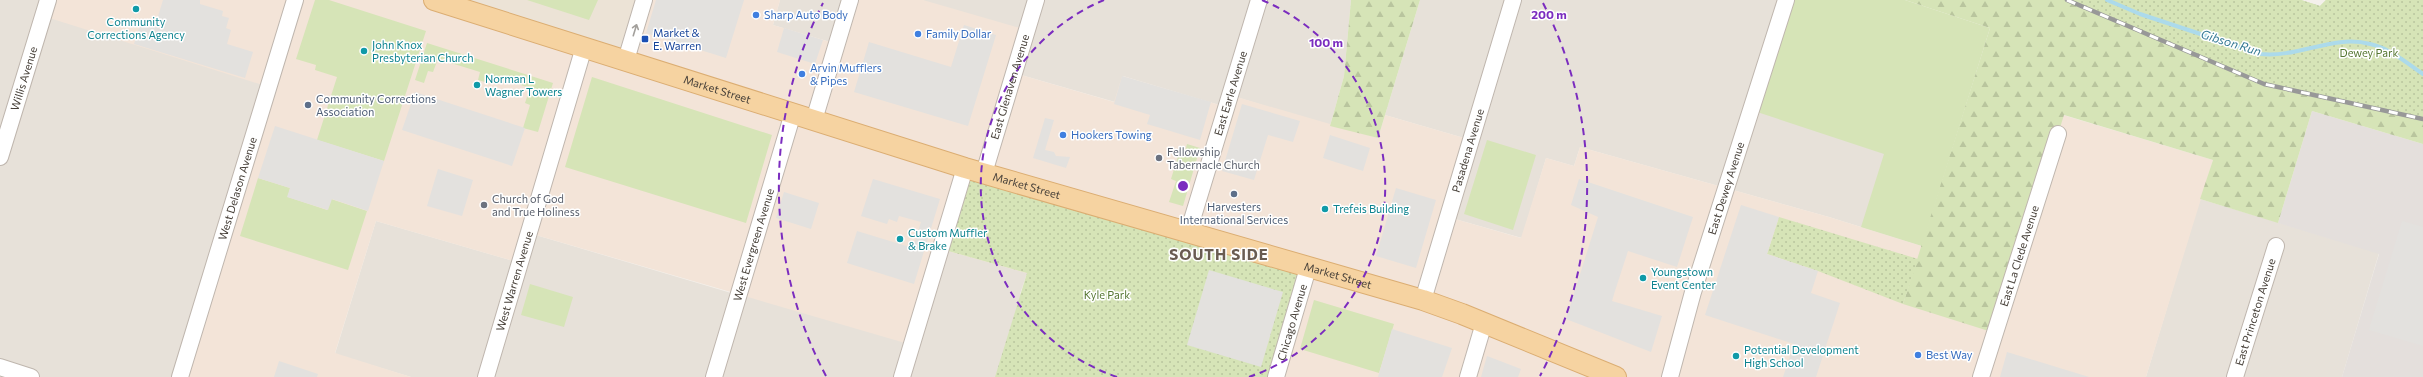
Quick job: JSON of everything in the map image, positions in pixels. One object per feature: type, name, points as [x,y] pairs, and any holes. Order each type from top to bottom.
[{"type":"main road","name":"Market Street","points":[[434,0],[965,168],[1423,300],[1484,323],[1616,377]]},
{"type":"street","name":"Willis Avenue","points":[[0,157],[48,0]]},
{"type":"street","name":"West Delason Avenue","points":[[180,377],[295,0]]},
{"type":"street","points":[[626,60],[644,0]]},
{"type":"street","points":[[814,120],[850,0]]},
{"type":"street","name":"East Glenaven Avenue","points":[[984,173],[1036,0]]},
{"type":"street","name":"East Earle Avenue","points":[[1188,232],[1259,0]]},
{"type":"street","name":"Pasadena Avenue","points":[[1423,300],[1513,0]]},
{"type":"street","name":"East Dewey Avenue","points":[[1670,377],[1689,306],[1786,0]]},
{"type":"street","name":"West Warren Avenue","points":[[486,377],[584,47]]},
{"type":"street","name":"West Evergreen Avenue","points":[[714,377],[793,113]]},
{"type":"street","name":"East La Clede Avenue","points":[[1981,377],[2058,134]]},
{"type":"street","points":[[902,377],[965,168]]},
{"type":"street","name":"East Princeton Avenue","points":[[2235,377],[2276,246]]},
{"type":"street","name":"Chicago Avenue","points":[[1276,377],[1308,268]]},
{"type":"street","points":[[1468,377],[1484,323]]},
{"type":"street","points":[[0,367],[31,377]]},
{"type":"shaded area","points":[[0,0],[48,0],[269,86],[180,377],[0,377]]},
{"type":"shaded area","points":[[48,0],[780,0],[773,25],[837,44],[850,0],[923,0],[1027,30],[1014,73],[1114,102],[1122,76],[1226,107],[1230,95],[1378,138],[1385,115],[1471,140],[1448,217],[1521,238],[1546,158],[1574,166],[1580,147],[1829,217],[1922,246],[1903,304],[2058,134],[2063,115],[2213,160],[2146,377],[1276,377],[1026,273],[941,249],[912,345],[529,233],[520,263],[376,221],[335,353],[411,377],[180,377],[269,87],[43,16]]},
{"type":"shaded area","points":[[163,0],[200,0],[200,4],[223,11],[222,16],[229,18],[226,28],[231,30],[227,44],[253,52],[245,78],[134,44],[142,19],[156,23]]},
{"type":"shaded area","points":[[434,0],[644,0],[626,60]]},
{"type":"shaded area","points":[[656,0],[744,0],[726,58],[646,33]]},
{"type":"shaded area","points":[[780,0],[850,0],[837,44],[773,25]]},
{"type":"shaded area","points":[[923,0],[1351,0],[1344,76],[1330,126],[1230,95],[1226,107],[1123,76],[1115,102],[1014,73]]},
{"type":"shaded area","points":[[1420,0],[1905,0],[1922,246],[1829,217],[1580,147],[1574,166],[1546,158],[1522,238],[1448,217],[1471,140],[1385,115]]},
{"type":"shaded area","points":[[964,25],[996,35],[968,126],[854,92],[869,42],[951,67]]},
{"type":"shaded area","points":[[784,28],[823,40],[815,64],[777,52]]},
{"type":"shaded area","points":[[1122,76],[1211,102],[1200,140],[1147,124],[1150,115],[1114,104]]},
{"type":"shaded area","points":[[415,92],[525,128],[512,166],[402,130]]},
{"type":"shaded area","points":[[1242,104],[1300,121],[1293,142],[1268,135],[1254,180],[1222,171]]},
{"type":"shaded area","points":[[2312,111],[2423,144],[2423,377],[2342,377],[2379,254],[2278,223]]},
{"type":"shaded area","points":[[1045,118],[1054,120],[1045,150],[1054,152],[1056,156],[1070,157],[1066,168],[1033,158]]},
{"type":"shaded area","points":[[275,126],[384,161],[368,211],[332,199],[328,210],[287,197],[290,188],[258,178]]},
{"type":"shaded area","points":[[1330,135],[1370,148],[1363,171],[1323,158]]},
{"type":"shaded area","points":[[438,169],[473,180],[462,216],[427,206]]},
{"type":"shaded area","points":[[873,179],[940,199],[914,284],[847,263],[857,231],[913,248],[921,222],[899,216],[897,222],[889,219],[887,224],[861,216]]},
{"type":"shaded area","points":[[1579,179],[1693,217],[1677,267],[1628,251],[1615,291],[1612,301],[1662,316],[1651,352],[1566,319],[1598,217],[1571,205]]},
{"type":"shaded area","points":[[1396,188],[1436,200],[1416,268],[1376,256]]},
{"type":"shaded area","points":[[784,192],[819,203],[811,229],[776,218]]},
{"type":"shaded area","points":[[2200,199],[2379,253],[2342,377],[2146,377]]},
{"type":"shaded area","points":[[1741,205],[1779,217],[1767,254],[1818,271],[1811,293],[1840,303],[1816,377],[1783,377],[1794,344],[1705,315]]},
{"type":"shaded area","points":[[376,221],[520,263],[529,233],[738,295],[941,249],[1027,273],[1020,294],[1276,377],[411,377],[335,354]]},
{"type":"shaded area","points":[[2402,221],[2423,227],[2423,346],[2369,330]]},
{"type":"shaded area","points":[[1209,270],[1283,292],[1261,367],[1187,345]]},
{"type":"shaded area","points":[[1392,329],[1452,348],[1442,377],[1378,377]]},
{"type":"shaded area","points":[[2007,352],[2089,377],[2000,377]]},
{"type":"shaded area","points":[[1487,356],[1521,369],[1518,377],[1481,377]]},
{"type":"shaded area","points":[[279,361],[318,374],[317,377],[274,377]]},
{"type":"green space","points":[[315,0],[329,0],[426,31],[384,161],[317,140],[337,77],[315,70],[316,65],[296,59]]},
{"type":"green space","points":[[527,0],[598,0],[589,20]]},
{"type":"green space","points":[[1351,0],[1420,0],[1378,138],[1330,126],[1344,76]]},
{"type":"green space","points":[[1786,0],[1905,0],[1990,28],[1922,246],[1861,227],[1884,154],[1751,110]]},
{"type":"green space","points":[[1905,0],[2301,0],[2320,6],[2326,0],[2423,0],[2423,144],[2312,111],[2278,223],[2200,199],[2213,160],[2064,115],[1995,333],[1903,304],[1990,28]]},
{"type":"green space","name":"Dewey Park","points":[[2067,0],[2301,0],[2320,6],[2326,0],[2423,0],[2423,119],[2264,84]]},
{"type":"green space","points":[[427,43],[553,83],[538,132],[523,128],[530,105],[525,103],[530,88],[488,74],[485,82],[478,80],[480,72],[438,59],[433,72],[428,71],[424,83],[415,80]]},
{"type":"green space","points":[[592,77],[772,135],[746,223],[565,167]]},
{"type":"green space","points":[[1487,140],[1536,155],[1513,230],[1464,214]]},
{"type":"green space","points":[[1187,144],[1200,148],[1183,206],[1169,202],[1176,181],[1171,179],[1179,153],[1184,155]]},
{"type":"green space","name":"Kyle Park","points":[[965,168],[1308,268],[1276,377],[995,377],[1027,273],[941,249]]},
{"type":"green space","points":[[258,178],[290,188],[288,197],[327,210],[331,199],[367,211],[348,270],[240,236]]},
{"type":"green space","points":[[1779,217],[1918,259],[1903,304],[1818,271],[1767,254]]},
{"type":"green space","points":[[530,284],[573,297],[564,327],[521,315]]},
{"type":"green space","points":[[1314,300],[1394,324],[1379,373],[1300,349]]},
{"type":"waterway","name":"Gibson Run","points":[[2107,0],[2140,14],[2261,54],[2289,53],[2329,44],[2356,42],[2370,44],[2384,49],[2398,56],[2423,74]]},
{"type":"railway","points":[[2067,0],[2264,84],[2423,119]]},
{"type":"place","name":"Community Corrections Agency","points":[[136,9]]},
{"type":"place","name":"Sharp Auto Body","points":[[756,15]]},
{"type":"place","name":"Family Dollar","points":[[918,34]]},
{"type":"place","name":"Market & E. Warren","points":[[645,39]]},
{"type":"place","name":"John Knox Presbyterian Church","points":[[364,51]]},
{"type":"place","name":"Arvin Mufflers & Pipes","points":[[802,74]]},
{"type":"place","name":"Norman L Wagner Towers","points":[[477,85]]},
{"type":"place","name":"Community Corrections Association","points":[[308,105]]},
{"type":"place","name":"Hookers Towing","points":[[1063,135]]},
{"type":"place","name":"Fellowship Tabernacle Church","points":[[1159,158]]},
{"type":"place","name":"Harvesters International Services","points":[[1234,194]]},
{"type":"place","name":"Church of God and True Holiness","points":[[484,205]]},
{"type":"place","name":"Trefeis Building","points":[[1325,209]]},
{"type":"place","name":"Custom Muffler & Brake","points":[[900,239]]},
{"type":"place","name":"Youngstown Event Center","points":[[1643,278]]},
{"type":"place","name":"Best Way","points":[[1918,355]]},
{"type":"place","name":"Potential Development High School","points":[[1736,356]]},
{"type":"district","name":"SOUTH SIDE","points":[[1219,255]]}]
